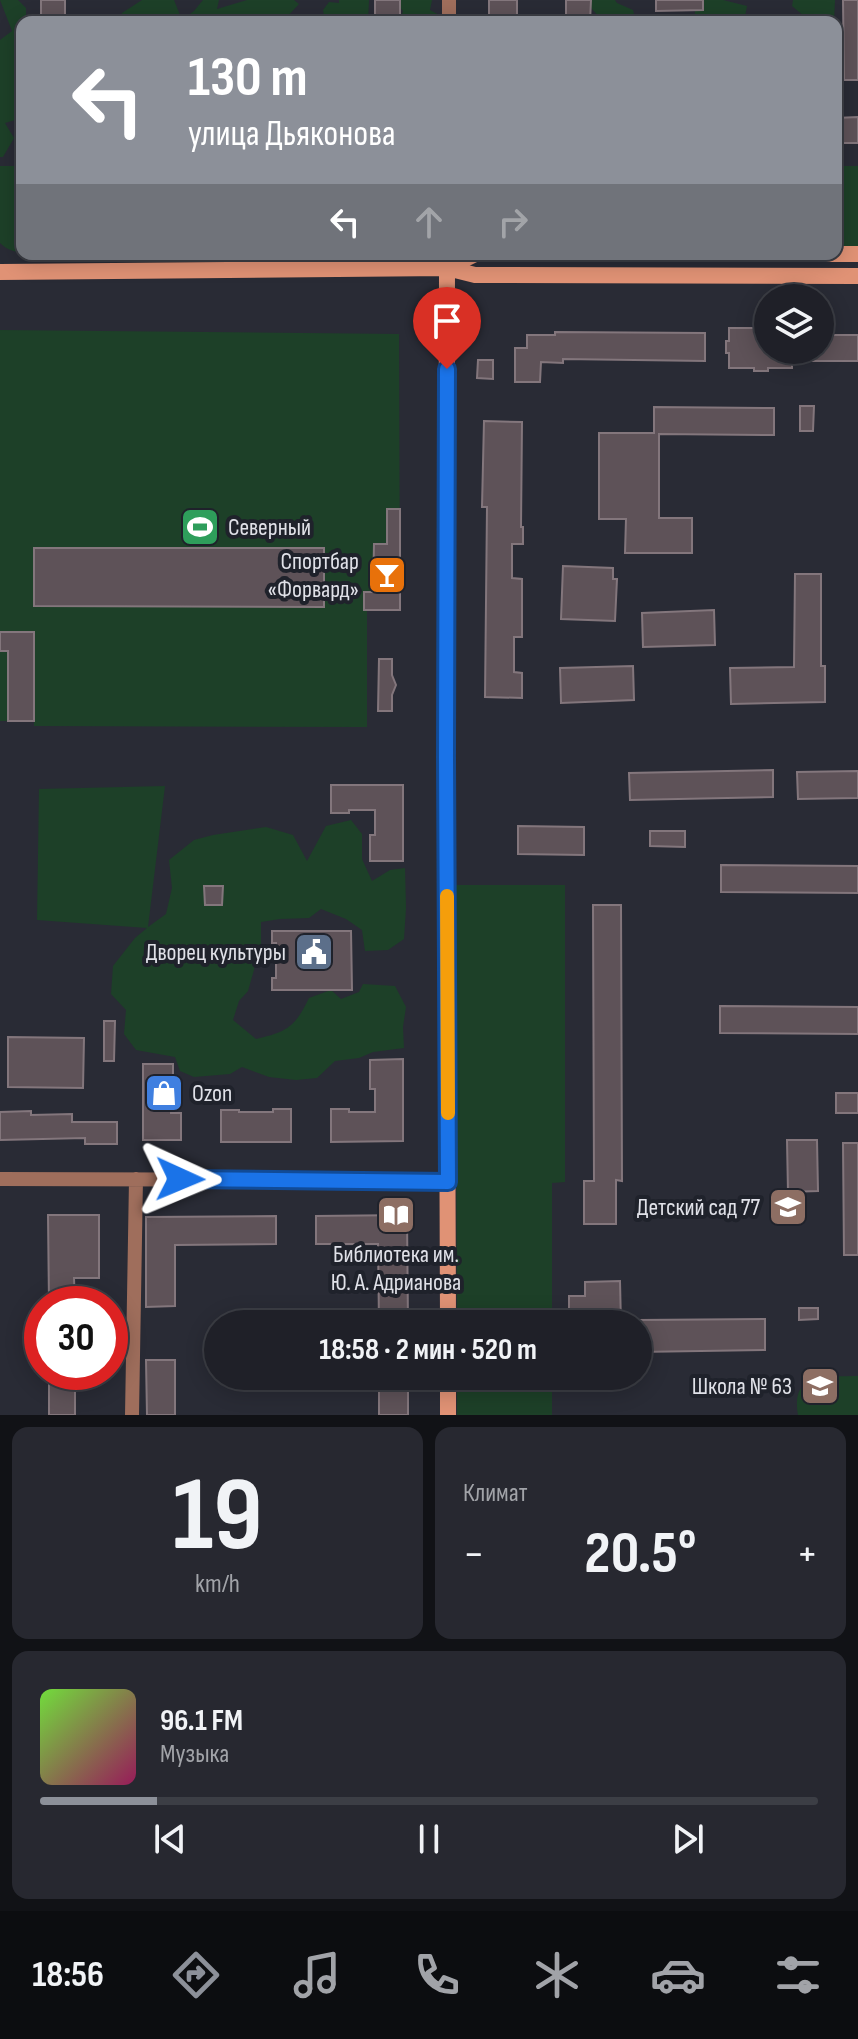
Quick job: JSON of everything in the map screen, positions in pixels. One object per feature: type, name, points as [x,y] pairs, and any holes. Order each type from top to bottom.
[{"type":"main road","points":[[0,272],[447,261],[475,275],[858,276]]},
{"type":"main road","points":[[447,261],[448,1310]]},
{"type":"main road","points":[[448,1390],[448,1415]]},
{"type":"street","points":[[0,1179],[448,1182]]},
{"type":"street","points":[[132,1415],[136,1179]]},
{"type":"green space","points":[[0,0],[18,0],[26,8],[26,16],[16,16],[16,120],[5,123],[14,138],[3,157],[0,157],[0,40],[12,31]]},
{"type":"green space","points":[[142,0],[174,0],[180,16],[121,16]]},
{"type":"green space","points":[[203,0],[219,0],[217,9],[247,0],[294,0],[299,4],[288,16],[187,16]]},
{"type":"green space","points":[[339,0],[369,0],[368,16],[324,16],[323,10],[329,2],[339,3]]},
{"type":"green space","points":[[397,0],[432,0],[430,10],[441,16],[402,16],[403,11]]},
{"type":"green space","points":[[584,0],[615,0],[633,10],[634,16],[598,16]]},
{"type":"green space","points":[[696,0],[723,0],[747,6],[745,16],[695,16]]},
{"type":"green space","points":[[793,0],[835,0],[834,16],[804,16],[792,6]]},
{"type":"green space","points":[[0,166],[16,166],[16,251],[0,243]]},
{"type":"green space","points":[[842,166],[858,166],[858,246],[842,246]]},
{"type":"green space","name":"Северный","points":[[0,330],[399,334],[400,610],[367,610],[367,727],[34,726],[34,721],[0,721]]},
{"type":"green space","points":[[165,786],[148,927],[166,914],[172,888],[169,860],[194,840],[213,835],[266,827],[293,835],[307,861],[326,826],[351,820],[362,834],[362,859],[372,881],[390,870],[405,868],[404,939],[388,950],[365,951],[362,930],[346,919],[321,909],[309,918],[261,922],[261,945],[248,991],[239,1001],[233,1020],[256,1039],[289,1027],[309,998],[331,990],[341,999],[359,992],[363,984],[395,986],[406,1007],[404,1048],[335,1061],[317,1078],[296,1080],[269,1077],[242,1067],[230,1074],[194,1077],[180,1071],[175,1057],[136,1050],[124,1034],[126,1010],[111,994],[113,966],[147,928],[37,920],[39,789]]},
{"type":"green space","points":[[455,885],[565,885],[565,1182],[552,1183],[552,1310],[457,1310]]},
{"type":"green space","points":[[858,1376],[858,1415],[798,1415],[797,1401],[805,1384],[823,1377]]},
{"type":"green space","points":[[457,1390],[552,1390],[552,1415],[457,1415]]},
{"type":"building","points":[[41,0],[65,0],[65,16],[41,16]]},
{"type":"building","points":[[375,0],[400,0],[400,16],[375,16]]},
{"type":"building","points":[[489,0],[517,0],[517,16],[489,16]]},
{"type":"building","points":[[566,0],[591,0],[590,16],[566,16]]},
{"type":"building","points":[[656,0],[703,0],[703,10],[656,11]]},
{"type":"building","points":[[843,0],[858,0],[858,80],[844,80]]},
{"type":"building","points":[[858,117],[858,143],[842,143],[842,118]]},
{"type":"building","points":[[729,328],[754,328],[754,364],[792,364],[792,368],[754,371],[754,368],[729,368],[726,341],[729,341]]},
{"type":"building","points":[[555,332],[705,333],[705,361],[563,359],[563,363],[541,362],[540,382],[515,382],[515,348],[527,348],[527,335],[555,335]]},
{"type":"building","points":[[834,335],[858,335],[858,361],[834,361]]},
{"type":"building","points":[[478,360],[493,360],[493,379],[477,378]]},
{"type":"building","points":[[800,406],[814,406],[813,431],[800,431]]},
{"type":"building","points":[[654,407],[774,408],[774,435],[659,434],[659,518],[692,518],[692,553],[625,553],[626,519],[599,519],[599,433],[654,433]]},
{"type":"building","points":[[484,421],[522,422],[523,544],[512,544],[512,578],[522,579],[522,637],[514,637],[514,672],[522,673],[522,698],[485,697],[487,507],[482,507]]},
{"type":"building","name":"Спортбар «Форвард»","points":[[387,509],[400,509],[400,610],[364,610],[364,592],[373,592],[374,544],[387,544]]},
{"type":"building","points":[[34,548],[324,548],[324,607],[34,606]]},
{"type":"building","points":[[563,566],[613,568],[613,579],[617,579],[615,621],[561,619]]},
{"type":"building","points":[[795,574],[821,574],[821,666],[825,666],[825,702],[731,704],[730,668],[794,667]]},
{"type":"building","points":[[714,610],[715,645],[643,647],[642,613]]},
{"type":"building","points":[[0,632],[34,632],[34,721],[8,721],[8,651],[0,651]]},
{"type":"building","points":[[379,659],[392,659],[392,675],[396,685],[392,695],[392,711],[378,711]]},
{"type":"building","points":[[633,666],[634,700],[561,703],[560,668]]},
{"type":"building","points":[[773,770],[773,797],[630,800],[629,773]]},
{"type":"building","points":[[858,771],[858,798],[798,799],[797,772]]},
{"type":"building","points":[[331,785],[403,785],[403,861],[370,861],[370,835],[375,835],[375,810],[331,813]]},
{"type":"building","points":[[518,826],[584,827],[584,855],[518,854]]},
{"type":"building","points":[[650,831],[685,831],[685,847],[650,846]]},
{"type":"building","points":[[721,865],[858,866],[858,893],[721,892]]},
{"type":"building","points":[[204,886],[223,886],[222,905],[205,905]]},
{"type":"building","points":[[593,905],[621,905],[622,1181],[616,1180],[616,1224],[584,1224],[584,1181],[594,1181]]},
{"type":"building","name":"Дворец культуры","points":[[272,931],[351,931],[352,990],[272,990],[272,978],[276,978],[276,943],[272,943]]},
{"type":"building","points":[[720,1006],[858,1007],[858,1034],[720,1033]]},
{"type":"building","points":[[104,1021],[115,1021],[114,1061],[104,1061]]},
{"type":"building","points":[[8,1037],[84,1038],[83,1088],[8,1087]]},
{"type":"building","points":[[403,1059],[403,1141],[331,1142],[331,1109],[375,1112],[375,1089],[370,1089],[370,1060]]},
{"type":"building","points":[[143,1064],[173,1064],[171,1113],[181,1113],[181,1140],[143,1140]]},
{"type":"building","points":[[836,1093],[858,1093],[858,1113],[836,1113]]},
{"type":"building","points":[[273,1109],[291,1109],[291,1142],[221,1142],[221,1110],[273,1112]]},
{"type":"building","points":[[31,1111],[31,1115],[72,1114],[72,1122],[117,1122],[117,1144],[85,1144],[85,1138],[0,1140],[0,1112]]},
{"type":"building","points":[[787,1140],[817,1140],[818,1191],[788,1192]]},
{"type":"building","points":[[843,1143],[858,1143],[858,1255],[844,1255]]},
{"type":"building","points":[[48,1215],[99,1215],[99,1278],[74,1278],[74,1286],[49,1286]]},
{"type":"building","points":[[407,1215],[408,1310],[379,1310],[378,1244],[316,1244],[316,1216]]},
{"type":"building","points":[[276,1216],[276,1244],[175,1245],[175,1306],[146,1307],[146,1217]]},
{"type":"building","points":[[620,1281],[621,1310],[569,1310],[569,1296],[585,1296],[585,1282]]},
{"type":"building","points":[[799,1308],[818,1308],[818,1319],[799,1320]]},
{"type":"building","points":[[765,1319],[765,1350],[652,1352],[652,1320]]},
{"type":"building","points":[[146,1360],[175,1360],[175,1415],[147,1415]]},
{"type":"building","points":[[49,1390],[75,1390],[75,1415],[49,1415]]},
{"type":"building","points":[[379,1390],[408,1390],[408,1415],[379,1415]]},
{"type":"slow traffic","points":[[447,896],[448,1113]]},
{"type":"place","name":"Северный","points":[[200,527]]},
{"type":"place","name":"Спортбар «Форвард»","points":[[387,575]]},
{"type":"place","name":"Дворец культуры","points":[[314,952]]},
{"type":"place","name":"Ozon","points":[[164,1093]]},
{"type":"place","name":"Детский сад 77","points":[[788,1207]]},
{"type":"place","name":"Библиотека им. Ю. А. Адрианова","points":[[396,1215]]},
{"type":"place","name":"Школа № 63","points":[[820,1386]]},
{"type":"route","points":[[180,1179],[448,1182],[447,369]]}]
